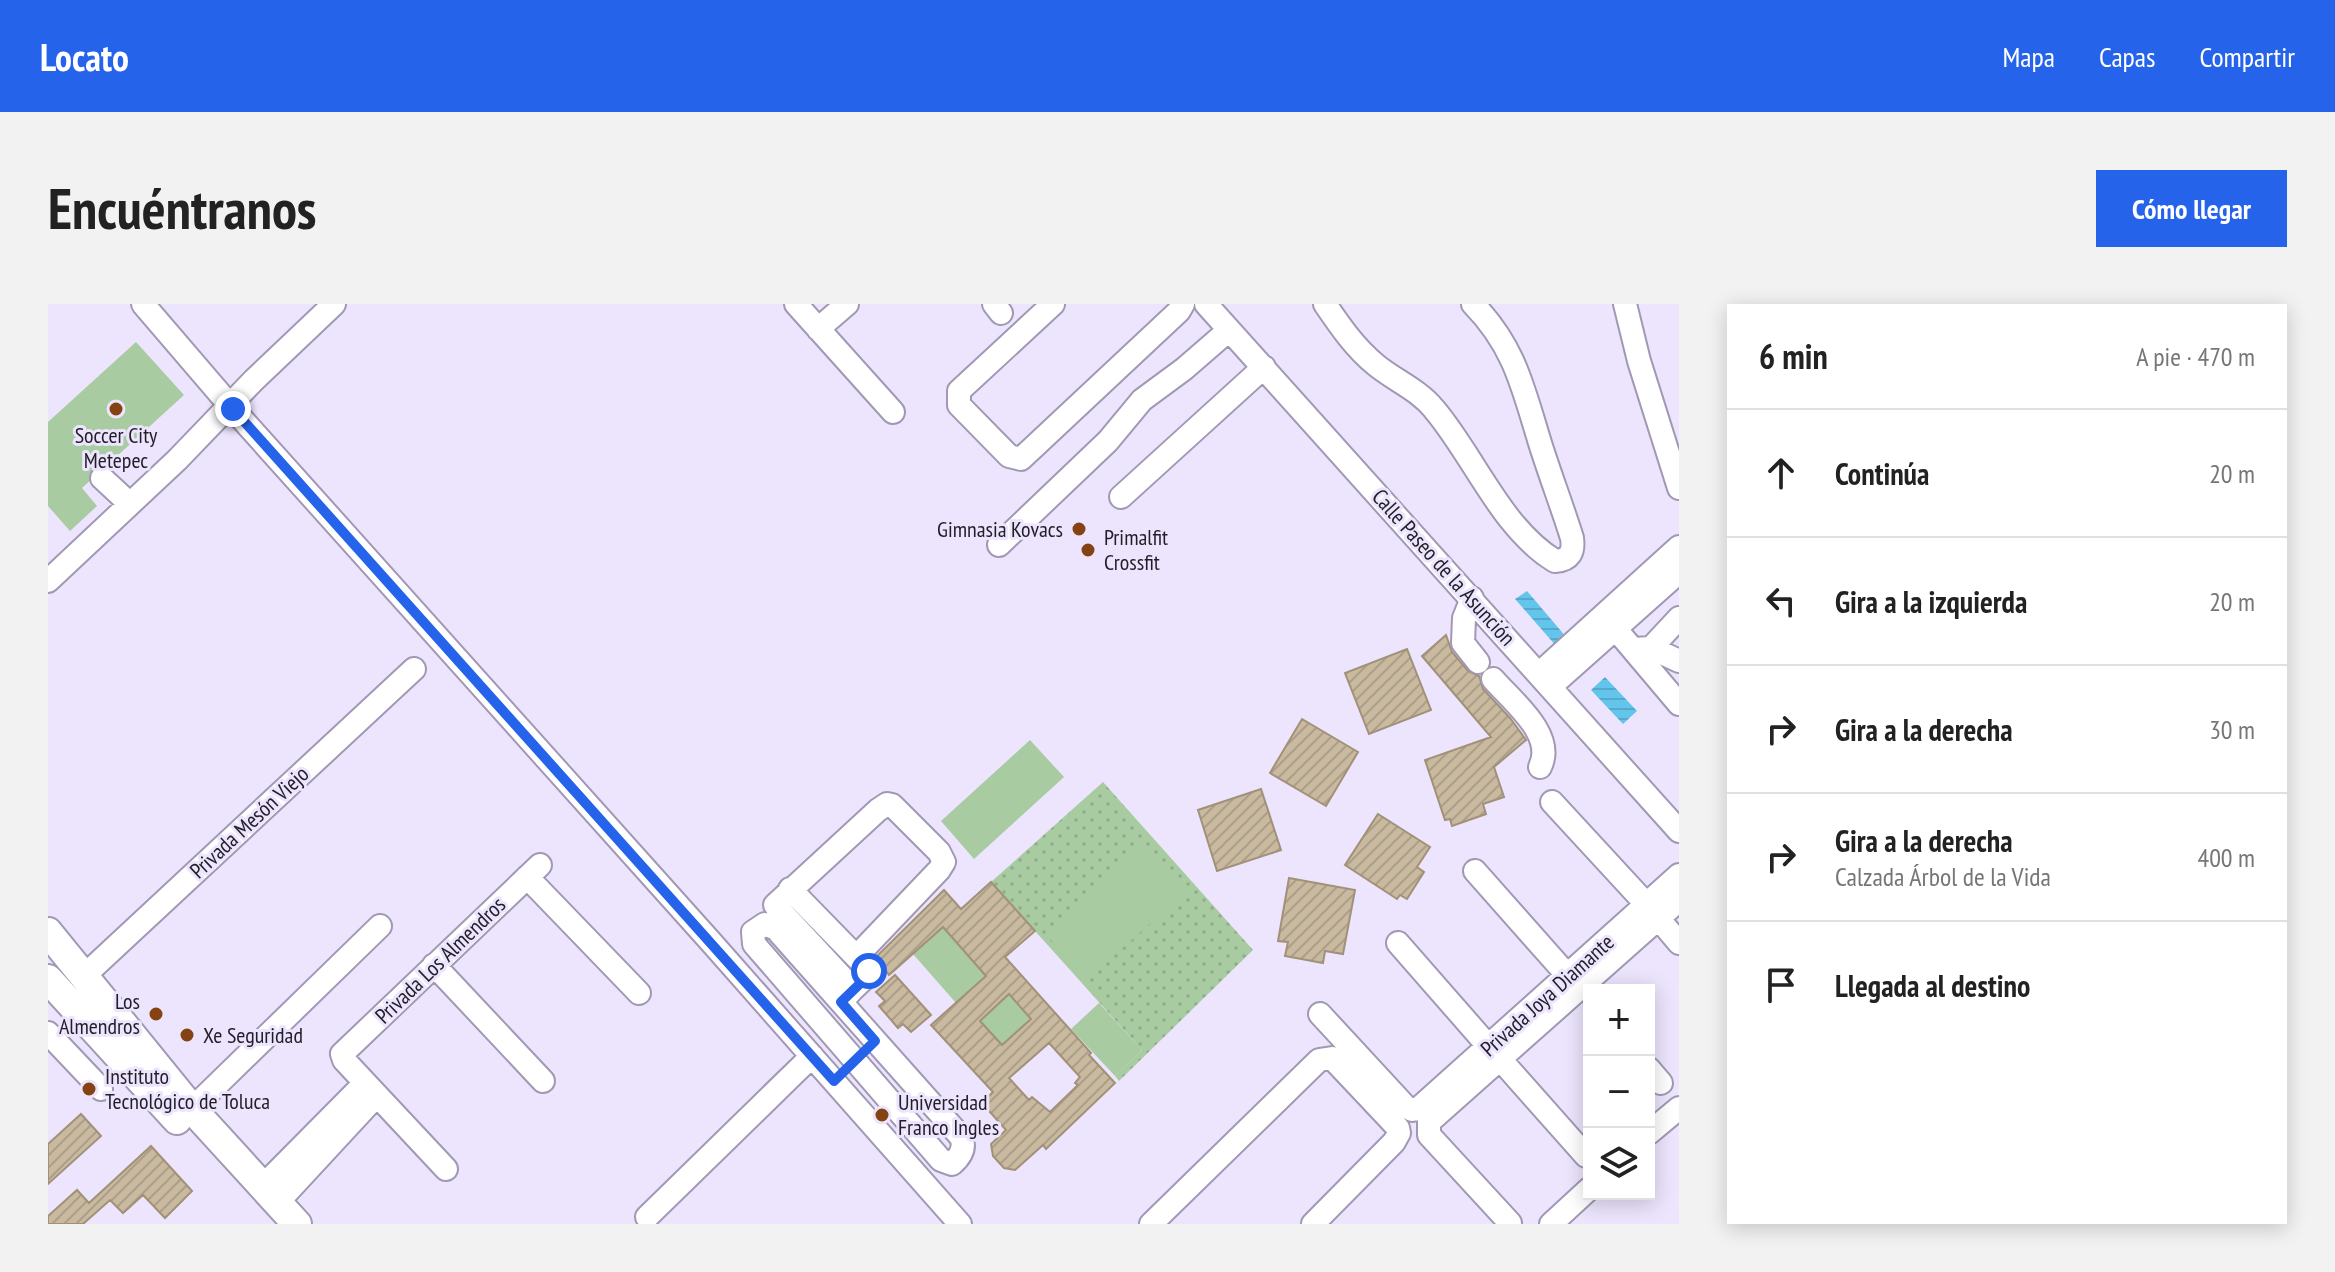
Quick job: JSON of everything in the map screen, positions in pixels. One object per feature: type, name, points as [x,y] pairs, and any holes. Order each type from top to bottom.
[{"type":"main road","points":[[48,932],[192,1109],[276,1194],[297,1224]]},
{"type":"main road","points":[[48,979],[276,1194]]},
{"type":"street","points":[[143,304],[231,407],[960,1224]]},
{"type":"street","points":[[48,581],[334,304]]},
{"type":"street","points":[[231,407],[351,304]]},
{"type":"street","points":[[847,304],[809,313],[893,412]]},
{"type":"street","points":[[1053,304],[959,391],[959,405],[1009,456],[1021,459],[1183,304]]},
{"type":"street","name":"Calle Paseo de la Asunción","points":[[1206,304],[1679,831]]},
{"type":"street","points":[[1325,304],[1355,346],[1432,406],[1518,527],[1548,557],[1563,561],[1570,556],[1572,538],[1521,376],[1499,333],[1473,304]]},
{"type":"street","points":[[1624,305],[1679,488]]},
{"type":"street","points":[[999,545],[1108,441],[1142,400],[1229,330]]},
{"type":"street","points":[[1121,497],[1264,367]]},
{"type":"street","points":[[102,478],[130,504]]},
{"type":"street","points":[[1622,614],[1679,547]]},
{"type":"street","points":[[1545,680],[1622,614],[1679,572]]},
{"type":"street","points":[[1472,598],[1464,618],[1463,643],[1541,735],[1546,756],[1540,767]]},
{"type":"street","points":[[1622,614],[1679,704]]},
{"type":"street","points":[[1642,648],[1679,618]]},
{"type":"street","points":[[1642,648],[1671,655],[1679,661]]},
{"type":"street","name":"Privada Mesón Viejo","points":[[84,976],[414,669]]},
{"type":"street","points":[[1552,802],[1679,943]]},
{"type":"street","points":[[847,996],[772,926],[762,925],[753,932],[754,944],[941,1160],[950,1164],[956,1161],[963,1149],[961,1137],[875,1041],[847,996],[776,909],[776,903],[790,889],[887,804],[908,819],[939,852],[944,862],[856,957]]},
{"type":"street","name":"Privada Los Almendros","points":[[371,1089],[342,1057],[343,1052],[533,871],[639,993]]},
{"type":"street","points":[[1475,871],[1579,988]]},
{"type":"street","name":"Privada Joya Diamante","points":[[1320,1014],[1412,1110],[1495,1053],[1579,988],[1652,912],[1679,875]]},
{"type":"street","points":[[790,889],[871,973],[847,996]]},
{"type":"street","name":"Privada Joya Diamante","points":[[1652,912],[1679,900]]},
{"type":"street","points":[[192,1109],[380,926]]},
{"type":"street","points":[[1398,943],[1583,1153]]},
{"type":"street","points":[[434,965],[543,1081]]},
{"type":"street","points":[[48,1033],[101,1089]]},
{"type":"street","points":[[834,1081],[875,1041]]},
{"type":"street","name":"Privada Joya Diamante","points":[[1495,1053],[1432,1117],[1427,1128],[1429,1135],[1510,1223]]},
{"type":"street","points":[[647,1217],[812,1056]]},
{"type":"street","points":[[1151,1224],[1325,1057],[1336,1060],[1398,1128],[1399,1133],[1394,1142],[1313,1224]]},
{"type":"street","points":[[276,1194],[371,1089],[446,1169]]},
{"type":"street","points":[[1655,1128],[1679,1108]]},
{"type":"street","points":[[1551,1224],[1583,1195]]},
{"type":"green space","name":"Soccer City Metepec","points":[[136,342],[184,395],[82,488],[97,506],[70,531],[48,506],[48,422]]},
{"type":"green space","points":[[1030,740],[1064,777],[974,859],[941,821]]},
{"type":"green space","points":[[1103,782],[1253,950],[1119,1081],[1115,1076],[1142,1050],[991,882]]},
{"type":"green space","points":[[1143,847],[1184,894],[1086,980],[1045,933]]},
{"type":"green space","points":[[943,927],[986,976],[956,1003],[913,954]]},
{"type":"green space","points":[[1009,994],[1031,1019],[1002,1045],[980,1021]]},
{"type":"green space","points":[[1099,1003],[1142,1050],[1115,1076],[1071,1029]]},
{"type":"water","points":[[1527,591],[1567,638],[1557,647],[1515,599]]},
{"type":"water","points":[[1605,677],[1637,711],[1623,724],[1591,690]]},
{"type":"building","points":[[1446,635],[1452,652],[1468,671],[1479,676],[1483,689],[1526,740],[1494,767],[1504,797],[1483,804],[1486,814],[1452,826],[1450,819],[1445,820],[1425,760],[1491,737],[1422,656]]},
{"type":"building","points":[[1407,649],[1431,710],[1369,734],[1345,673]]},
{"type":"building","points":[[1302,719],[1358,752],[1326,806],[1270,773]]},
{"type":"building","points":[[1261,789],[1281,850],[1217,871],[1198,810]]},
{"type":"building","points":[[1378,814],[1430,847],[1417,867],[1424,872],[1407,899],[1400,895],[1397,899],[1345,865]]},
{"type":"building","points":[[1289,878],[1355,890],[1343,954],[1325,951],[1323,963],[1285,956],[1288,942],[1278,941]]},
{"type":"building","points":[[991,882],[1035,931],[1005,957],[1115,1083],[1046,1149],[1043,1145],[1015,1170],[1004,1168],[993,1156],[991,1144],[1006,1130],[982,1103],[993,1092],[931,1025],[986,976],[943,927],[889,975],[876,957],[944,890],[961,909]],"holes":[[[1009,994],[1031,1019],[1002,1045],[980,1021]],[[1049,1043],[1080,1077],[1075,1083],[1078,1085],[1050,1112],[1032,1097],[1029,1100],[1009,1078]]]},
{"type":"building","points":[[895,975],[931,1015],[911,1032],[903,1024],[898,1028],[879,1006],[885,1001],[876,992]]},
{"type":"building","points":[[81,1114],[101,1136],[48,1184],[48,1144]]},
{"type":"building","points":[[151,1146],[192,1191],[165,1218],[143,1195],[123,1213],[110,1200],[83,1224],[48,1224],[48,1216],[77,1190],[89,1203]]},
{"type":"place","name":"Soccer City Metepec","points":[[116,409]]},
{"type":"place","name":"Gimnasia Kovacs","points":[[1079,529]]},
{"type":"place","name":"Primalfit Crossfit","points":[[1088,550]]},
{"type":"place","name":"Los Almendros","points":[[156,1014]]},
{"type":"place","name":"Xe Seguridad","points":[[187,1035]]},
{"type":"place","name":"Instituto Tecnológico de Toluca","points":[[89,1089]]},
{"type":"place","name":"Universidad Franco Ingles","points":[[882,1115]]},
{"type":"route","points":[[233,409],[834,1081],[875,1041],[841,1002],[870,974],[869,971]]}]
